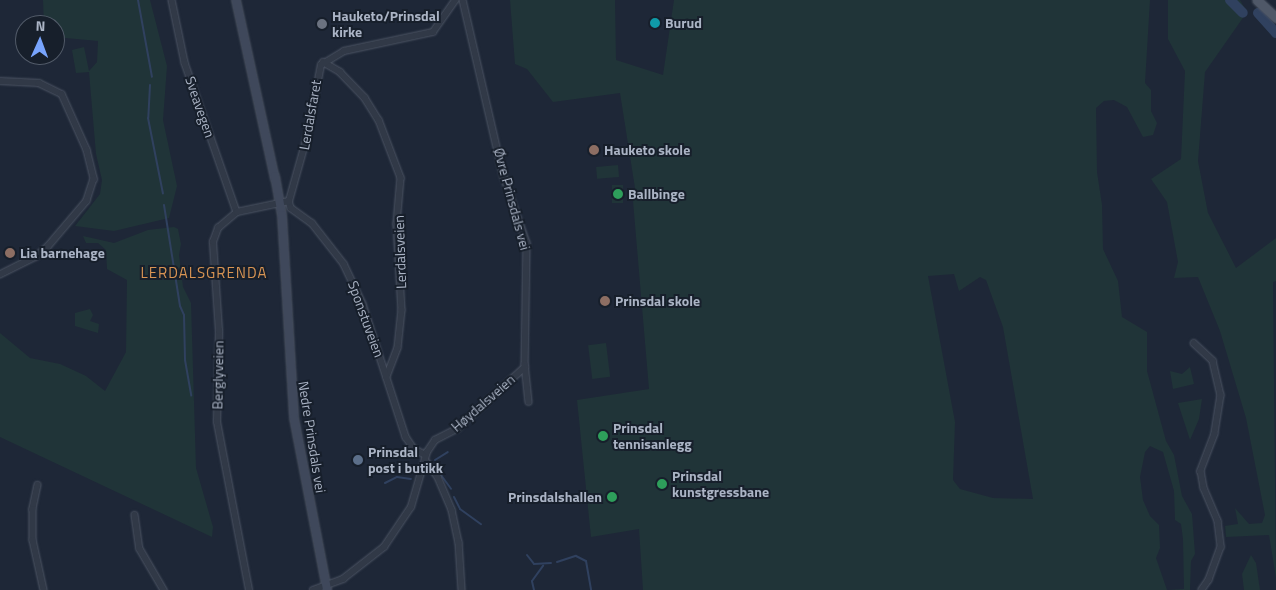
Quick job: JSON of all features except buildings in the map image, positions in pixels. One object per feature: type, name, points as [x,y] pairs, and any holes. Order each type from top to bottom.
[{"type":"main road","name":"Nedre Prinsdals vei","points":[[236,0],[282,202],[294,418],[326,588]]},
{"type":"main road","points":[[1257,0],[1276,18]]},
{"type":"street","name":"Sveavegen","points":[[172,0],[186,68],[237,212]]},
{"type":"street","name":"Lerdalsfaret","points":[[282,202],[307,137],[317,74],[323,62],[344,51],[433,32],[455,0]]},
{"type":"street","name":"Øvre Prinsdals vei","points":[[463,0],[504,177],[527,243],[526,367],[529,402]]},
{"type":"street","name":"Lerdalsveien","points":[[323,62],[350,81],[370,104],[389,143],[401,178],[397,224],[402,310],[398,348],[387,377]]},
{"type":"street","points":[[0,81],[42,84],[62,94],[84,142],[94,179],[84,205],[48,248],[36,257],[0,274]]},
{"type":"street","name":"Berglyveien","points":[[248,590],[216,407],[218,331],[212,242],[218,228],[237,212],[282,202]]},
{"type":"street","name":"Sponstuveien","points":[[282,202],[312,223],[344,264],[363,304],[408,441],[426,458],[438,477],[452,510],[460,542],[462,590]]},
{"type":"street","points":[[1194,344],[1213,361],[1221,395],[1214,438],[1201,471],[1202,485],[1218,521],[1221,547],[1209,580],[1202,590]]},
{"type":"street","name":"Høydalsveien","points":[[313,590],[326,588],[367,564],[392,538],[411,507],[426,458],[435,440],[457,429],[526,367]]},
{"type":"street","points":[[38,485],[33,509],[33,540],[44,590]]},
{"type":"street","points":[[135,515],[140,549],[164,590]]},
{"type":"green space","points":[[43,0],[150,0],[167,66],[163,120],[177,186],[169,218],[114,231],[75,226],[100,194],[102,180],[96,154],[89,72],[76,73],[72,50],[84,47],[89,71],[97,62],[98,41],[65,38],[65,15],[44,15]]},
{"type":"green space","points":[[510,0],[615,0],[616,60],[663,75],[674,0],[1150,0],[1145,83],[1151,90],[1151,111],[1157,123],[1153,135],[1143,137],[1127,107],[1114,100],[1104,101],[1096,108],[1097,172],[1102,205],[1103,249],[1118,281],[1122,317],[1147,332],[1147,371],[1166,441],[1174,455],[1182,496],[1192,514],[1195,554],[1191,561],[1190,590],[1167,590],[643,590],[639,529],[591,537],[577,400],[649,389],[633,201],[635,188],[620,93],[553,102],[527,69],[515,64]],"holes":[[[954,274],[959,291],[980,277],[986,280],[1003,327],[1033,499],[993,498],[960,489],[953,480],[955,422],[928,276]],[[1150,446],[1163,452],[1174,491],[1175,520],[1181,524],[1183,539],[1184,589],[1167,590],[1156,558],[1160,548],[1159,525],[1150,516],[1143,500],[1140,477],[1145,452]]]},
{"type":"green space","points":[[1168,0],[1240,0],[1247,12],[1205,72],[1198,161],[1208,213],[1236,268],[1276,238],[1276,281],[1273,282],[1276,578],[1269,535],[1226,537],[1225,526],[1238,524],[1235,508],[1249,524],[1262,523],[1265,515],[1246,418],[1220,331],[1198,277],[1174,278],[1178,262],[1167,202],[1151,179],[1181,159],[1185,71],[1168,39]]},
{"type":"green space","points":[[618,165],[619,177],[597,179],[596,167]]},
{"type":"green space","name":"Ballbinge","points":[[612,185],[623,185],[623,203],[612,203]]},
{"type":"green space","points":[[174,227],[178,229],[181,244],[179,255],[183,287],[191,303],[196,468],[213,527],[212,537],[0,437],[0,333],[30,358],[60,364],[86,376],[105,391],[126,352],[127,280],[107,269],[106,250],[98,243],[86,243],[83,236],[114,243],[148,230]]},
{"type":"green space","points":[[90,309],[93,315],[90,321],[99,324],[98,333],[75,326],[75,313]]},
{"type":"green space","points":[[606,343],[610,377],[592,379],[588,345]]},
{"type":"green space","points":[[1190,367],[1194,384],[1173,389],[1170,371],[1182,374]]},
{"type":"green space","points":[[1202,399],[1199,419],[1190,440],[1178,403]]},
{"type":"green space","points":[[1251,555],[1256,563],[1260,590],[1244,590],[1242,574]]},
{"type":"waterway","points":[[138,0],[152,77]]},
{"type":"waterway","points":[[1230,0],[1243,13]]},
{"type":"waterway","points":[[1258,13],[1276,33]]},
{"type":"waterway","points":[[150,85],[148,118],[163,194]]},
{"type":"waterway","points":[[164,205],[180,306],[184,315],[185,360],[191,395]]},
{"type":"waterway","points":[[435,460],[448,452]]},
{"type":"waterway","points":[[441,475],[451,489]]},
{"type":"waterway","points":[[385,483],[397,477],[411,479]]},
{"type":"waterway","points":[[454,497],[460,509],[481,524]]},
{"type":"waterway","points":[[527,555],[534,564],[551,563]]},
{"type":"waterway","points":[[557,562],[576,556],[586,561],[591,590]]},
{"type":"waterway","points":[[534,590],[532,581],[543,566]]},
{"type":"place","name":"Burud","points":[[655,23]]},
{"type":"place","name":"Hauketo/Prinsdal kirke","points":[[322,24]]},
{"type":"place","name":"Hauketo skole","points":[[594,150]]},
{"type":"place","name":"Ballbinge","points":[[618,194]]},
{"type":"place","name":"Lia barnehage","points":[[10,253]]},
{"type":"place","name":"Prinsdal skole","points":[[605,301]]},
{"type":"place","name":"Prinsdal tennisanlegg","points":[[603,436]]},
{"type":"place","name":"Prinsdal post i butikk","points":[[358,460]]},
{"type":"place","name":"Prinsdal kunstgressbane","points":[[662,484]]},
{"type":"place","name":"Prinsdalshallen","points":[[612,497]]},
{"type":"district","name":"LERDALSGRENDA","points":[[204,273]]}]
